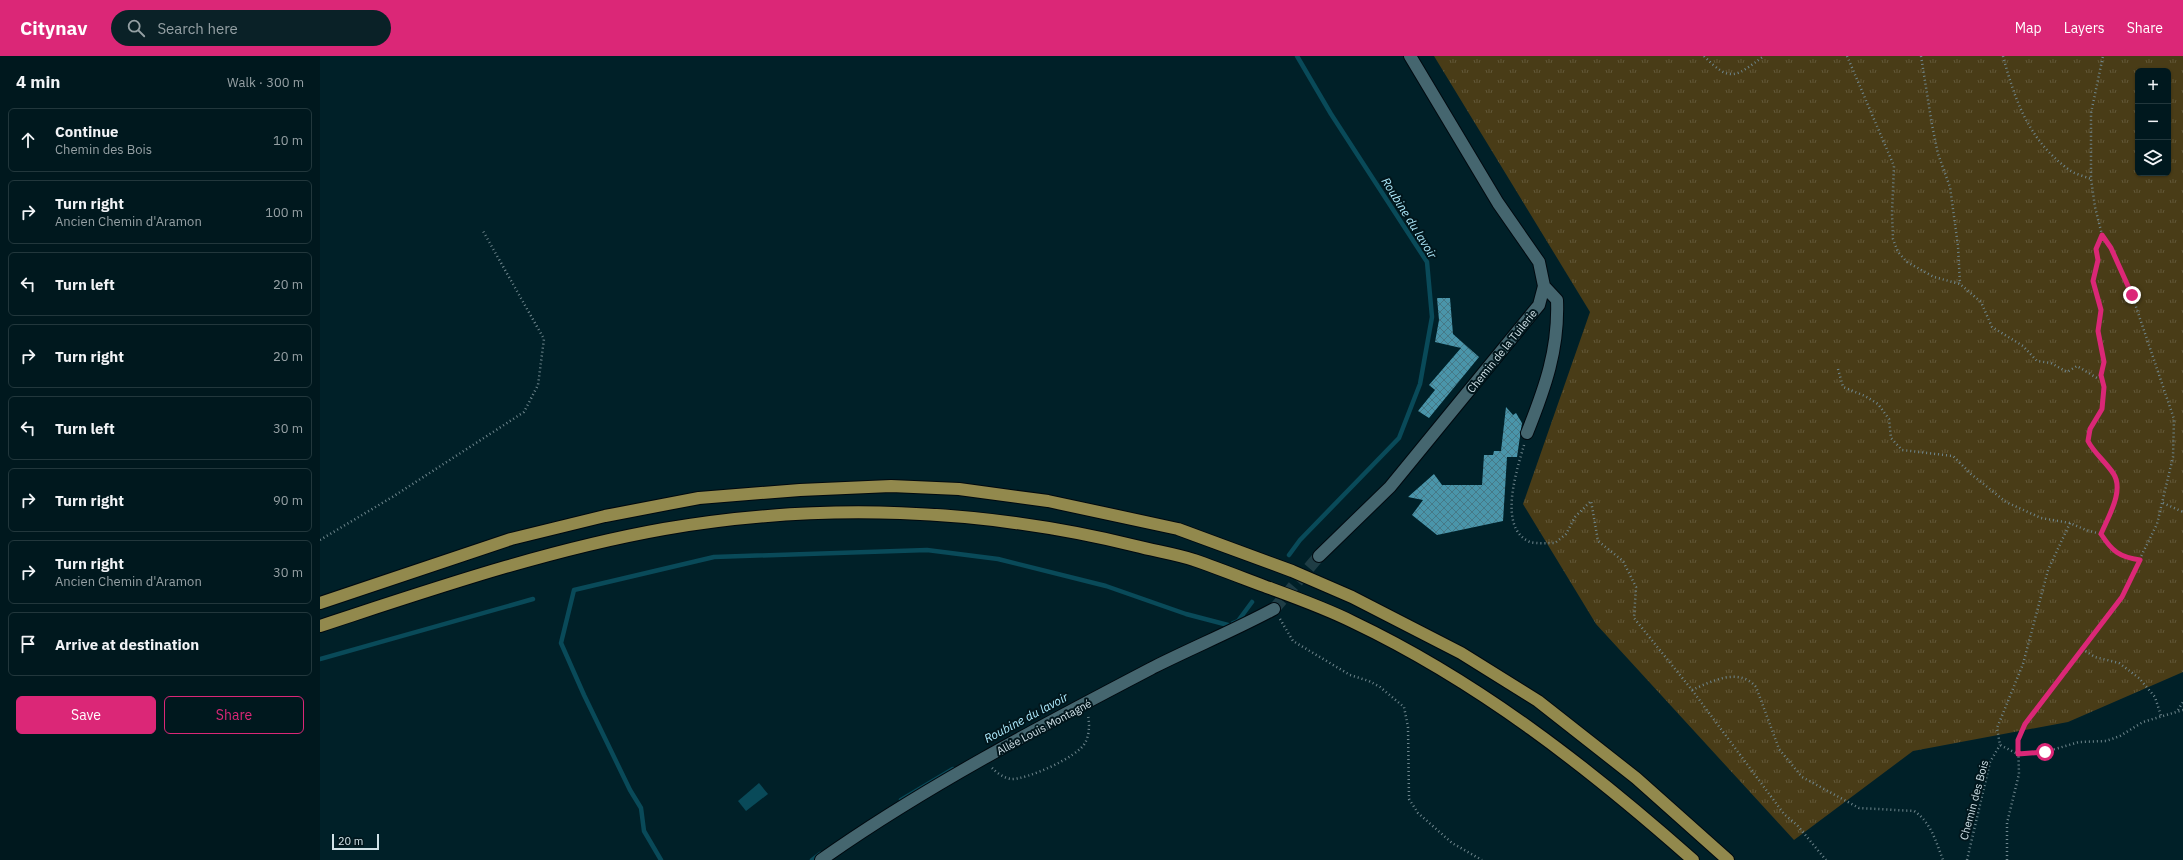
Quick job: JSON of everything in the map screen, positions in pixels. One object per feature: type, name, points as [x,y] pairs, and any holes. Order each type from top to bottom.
[{"type":"main road","points":[[320,604],[511,539],[605,516],[699,498],[800,490],[891,486],[959,489],[1048,501],[1178,529],[1292,570],[1352,597],[1461,653],[1544,706],[1636,778],[1728,860]]},
{"type":"main road","points":[[320,626],[540,557],[663,530],[722,521],[812,513],[894,513],[970,517],[1046,527],[1112,540],[1193,560],[1353,621],[1423,659],[1500,706],[1567,754],[1632,806],[1693,860]]},
{"type":"street","name":"Chemin de la Tuilerie","points":[[1319,556],[1390,487],[1540,305],[1544,286],[1539,262],[1498,203],[1410,56]]},
{"type":"street","points":[[1527,433],[1546,387],[1558,324],[1557,300],[1544,286]]},
{"type":"street","name":"Allée Louis Montagné","points":[[821,860],[949,779],[1155,667],[1244,625],[1274,609]]},
{"type":"path","points":[[1704,56],[1726,75],[1733,76],[1742,72],[1764,56]]},
{"type":"path","points":[[1847,56],[1894,166],[1892,213],[1893,238],[1898,252],[1906,262],[1934,277],[1960,284],[1981,302],[1992,327],[2023,346],[2037,361],[2051,363],[2067,372],[2077,366],[2093,378],[2101,375]]},
{"type":"path","points":[[1922,56],[1932,125],[1938,154],[1950,187],[1958,246],[1960,284]]},
{"type":"path","points":[[2003,56],[2013,91],[2034,136],[2069,170],[2091,179]]},
{"type":"path","points":[[2007,860],[2007,823],[2019,774],[2018,740],[2025,724],[2122,597],[2157,524],[2173,458],[2174,419],[2132,295],[2111,248],[2102,235],[2095,207],[2091,179],[2090,113],[2103,56]]},
{"type":"path","points":[[320,540],[394,496],[524,412],[538,385],[544,339],[483,231]]},
{"type":"path","points":[[2101,534],[2118,491],[2114,474],[2093,451],[2088,441],[2090,429],[2102,409],[2104,387],[2101,375],[2104,362],[2098,331],[2101,310],[2093,281],[2098,260],[2096,249],[2102,235]]},
{"type":"path","points":[[1838,369],[1843,387],[1865,396],[1878,404],[1889,418],[1891,438],[1902,450],[1953,456],[1971,474],[2006,502],[2041,518],[2070,523],[2086,530],[2101,534],[2111,549],[2127,558],[2140,560]]},
{"type":"path","points":[[1527,433],[1514,481],[1511,514],[1520,535],[1532,542],[1555,543],[1566,534],[1575,516],[1591,501],[1598,541],[1623,561],[1636,587],[1634,618],[1692,690],[1784,814],[1797,825],[1826,860]]},
{"type":"path","points":[[2163,503],[2183,512]]},
{"type":"path","points":[[2070,523],[2048,570],[2023,664],[1996,728],[2000,745],[2018,754],[2045,752],[2079,742],[2106,741],[2120,736],[2143,722],[2177,710],[2183,710]]},
{"type":"path","points":[[1274,609],[1293,641],[1350,675],[1369,681],[1380,687],[1404,707],[1408,727],[1409,799],[1418,813],[1452,843],[1482,860]]},
{"type":"path","points":[[2082,649],[2095,657],[2118,663],[2139,678],[2155,697],[2161,716]]},
{"type":"path","points":[[1692,690],[1712,681],[1733,676],[1752,682],[1756,687],[1779,749],[1802,777],[1859,808],[1914,811],[1921,816],[1930,828],[1943,860]]},
{"type":"path","points":[[2177,710],[2183,702]]},
{"type":"path","points":[[984,760],[998,773],[1011,779],[1039,772],[1067,759],[1085,744],[1090,725],[1086,704]]},
{"type":"path","name":"Chemin des Bois","points":[[1967,860],[1990,762],[2000,745]]},
{"type":"green space","points":[[1434,56],[2183,56],[2183,672],[2068,722],[1913,751],[1794,840],[1596,624],[1523,504],[1590,312]]},
{"type":"water","points":[[759,783],[768,794],[746,811],[738,801]]},
{"type":"building","points":[[1437,298],[1450,298],[1453,334],[1479,357],[1429,418],[1418,411],[1435,390],[1429,385],[1461,348],[1435,342],[1439,320]]},
{"type":"building","points":[[1506,407],[1513,415],[1516,413],[1522,423],[1517,457],[1507,457],[1503,521],[1437,535],[1412,515],[1423,500],[1408,497],[1434,474],[1442,485],[1482,485],[1484,455],[1493,455],[1494,451],[1501,451]]},
{"type":"waterway","name":"Roubine du lavoir","points":[[1289,555],[1300,540],[1399,438],[1420,384],[1432,317],[1427,262],[1331,114],[1297,56]]},
{"type":"waterway","points":[[661,860],[644,831],[641,808],[630,790],[584,695],[561,643],[574,590],[714,557],[927,550],[998,559],[1106,586],[1186,614],[1228,625]]},
{"type":"waterway","points":[[320,659],[533,599]]},
{"type":"waterway","name":"Roubine du lavoir","points":[[1233,623],[1238,621],[1252,602]]},
{"type":"waterway","name":"Roubine du lavoir","points":[[901,800],[953,769]]},
{"type":"waterway","name":"Roubine du lavoir","points":[[812,860],[820,854]]},
{"type":"tunnel","points":[[1274,609],[1319,556]]},
{"type":"route","points":[[2045,752],[2018,754],[2018,740],[2025,724],[2122,597],[2140,560],[2127,558],[2111,549],[2101,534],[2118,491],[2114,474],[2093,451],[2088,441],[2090,429],[2102,409],[2104,387],[2101,375],[2104,362],[2098,331],[2101,310],[2093,281],[2098,260],[2096,249],[2102,235],[2111,248],[2132,295]]}]
